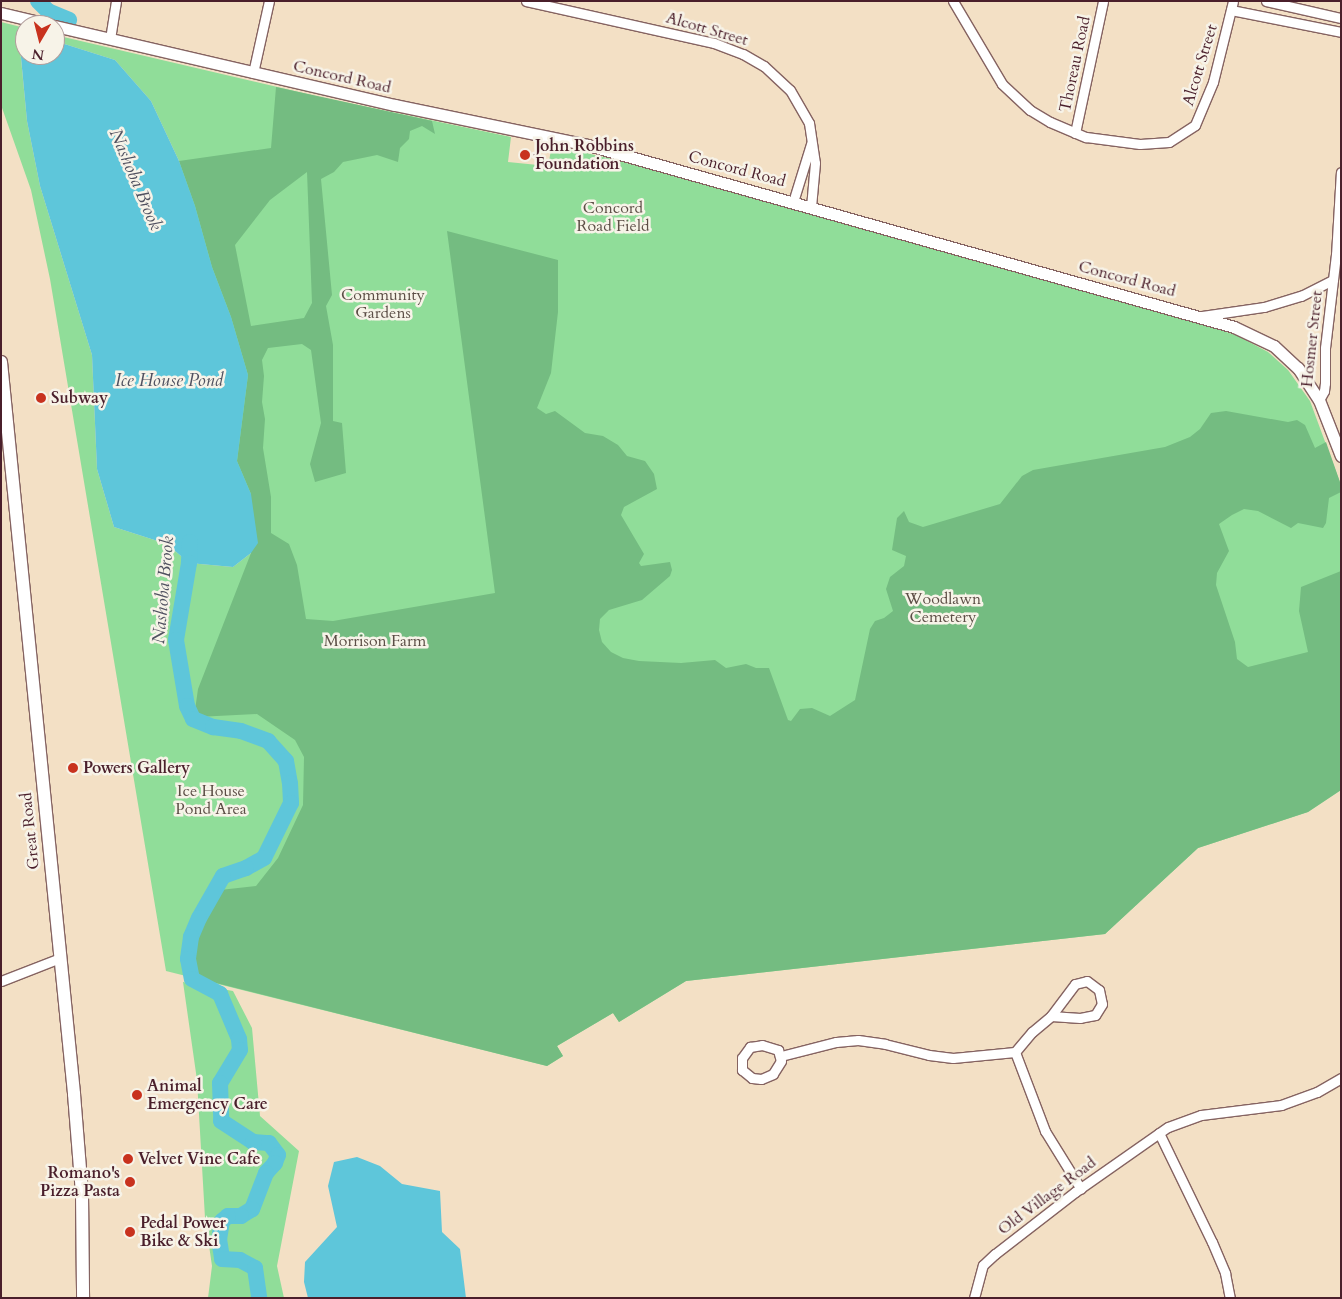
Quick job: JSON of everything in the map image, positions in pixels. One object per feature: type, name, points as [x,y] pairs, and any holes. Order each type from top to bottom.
[{"type":"main road","name":"Great Road","points":[[1,362],[82,1194],[84,1298]]},
{"type":"street","points":[[110,39],[116,1]]},
{"type":"street","points":[[253,73],[269,1]]},
{"type":"street","name":"Alcott Street","points":[[526,1],[564,6],[696,38],[732,49],[754,59],[790,90],[805,113],[812,136],[815,172],[811,207]]},
{"type":"street","name":"Alcott Street","points":[[952,1],[1006,89],[1030,110],[1075,132],[1115,142],[1140,144],[1170,142],[1195,125],[1213,82],[1232,6]]},
{"type":"street","name":"Thoreau Road","points":[[1075,132],[1103,1]]},
{"type":"street","points":[[1266,1],[1341,18]]},
{"type":"street","points":[[1232,6],[1341,32]]},
{"type":"street","points":[[1,13],[15,16]]},
{"type":"street","name":"Concord Road","points":[[65,28],[394,105],[588,145],[1242,330],[1274,346],[1298,368],[1319,400],[1341,456]]},
{"type":"street","name":"Alcott Street","points":[[793,202],[808,161],[812,136]]},
{"type":"street","name":"Hosmer Street","points":[[1319,400],[1325,388],[1325,348],[1333,280],[1341,172]]},
{"type":"street","name":"Hosmer Street","points":[[1201,317],[1264,307],[1301,296],[1333,280]]},
{"type":"street","points":[[1,981],[60,958]]},
{"type":"street","points":[[781,1056],[836,1042],[858,1040],[871,1041],[929,1056],[953,1058],[1015,1052],[1032,1032],[1051,1016],[1077,982],[1087,981],[1099,990],[1102,1004],[1095,1015],[1080,1018],[1051,1016]]},
{"type":"street","points":[[770,1046],[778,1050],[781,1056],[776,1071],[761,1079],[748,1076],[741,1066],[743,1054],[750,1047],[770,1046]]},
{"type":"street","points":[[1015,1052],[1045,1131],[1081,1189]]},
{"type":"street","name":"Old Village Road","points":[[974,1298],[983,1265],[1025,1230],[1168,1127],[1201,1115],[1281,1105],[1317,1092],[1341,1078]]},
{"type":"street","points":[[1159,1133],[1212,1242],[1224,1273],[1230,1298]]},
{"type":"green space","points":[[1,22],[15,26],[15,65],[22,65],[27,121],[40,186],[92,355],[97,469],[114,527],[167,544],[189,563],[233,567],[251,553],[179,161],[151,101],[115,60],[65,44],[65,37],[320,97],[511,137],[508,162],[548,166],[552,145],[612,159],[1209,326],[1238,336],[1268,352],[1288,370],[1310,401],[1341,485],[1341,790],[1308,812],[1198,848],[1105,934],[686,981],[619,1022],[613,1013],[557,1046],[563,1056],[547,1066],[166,971],[50,279],[31,190],[1,105]]},
{"type":"green space","name":"Woodlawn Cemetery","points":[[276,87],[432,121],[435,134],[422,126],[410,131],[409,139],[400,148],[398,162],[377,155],[343,162],[334,172],[321,179],[332,295],[326,306],[333,345],[333,421],[342,423],[346,473],[315,482],[310,464],[321,423],[311,350],[302,344],[268,348],[262,360],[264,376],[262,402],[265,419],[263,448],[271,497],[271,533],[289,544],[297,565],[306,619],[333,621],[495,593],[447,231],[558,260],[558,312],[551,373],[537,408],[546,414],[555,411],[585,433],[603,436],[618,445],[627,456],[645,461],[654,474],[657,489],[624,507],[621,515],[644,554],[639,563],[641,566],[670,562],[672,570],[670,576],[642,600],[609,610],[600,619],[599,630],[602,642],[611,652],[623,658],[639,661],[681,663],[715,660],[726,668],[746,664],[756,668],[769,668],[788,720],[791,721],[800,709],[812,708],[830,716],[855,700],[870,629],[875,621],[884,618],[893,611],[886,589],[890,577],[904,566],[906,556],[892,550],[897,518],[904,511],[909,522],[923,527],[1000,504],[1022,476],[1033,470],[1165,447],[1190,437],[1200,429],[1211,413],[1226,411],[1288,422],[1297,420],[1305,425],[1315,448],[1326,442],[1341,485],[1341,492],[1329,498],[1326,523],[1323,528],[1298,523],[1291,528],[1258,511],[1244,509],[1232,515],[1219,524],[1229,551],[1217,573],[1216,585],[1235,642],[1237,659],[1248,667],[1308,652],[1299,611],[1301,587],[1341,571],[1341,790],[1308,812],[1198,848],[1105,934],[686,981],[619,1022],[613,1013],[557,1046],[563,1056],[547,1066],[196,978],[194,956],[196,934],[220,890],[256,886],[278,858],[303,805],[304,757],[295,740],[257,714],[197,717],[195,710],[198,689],[251,553],[251,494],[237,461],[248,375],[231,317],[212,267],[195,206],[179,161],[271,148]],"holes":[[[307,172],[312,303],[304,318],[251,326],[235,245],[270,200]]]},
{"type":"green space","points":[[183,982],[233,991],[252,1028],[260,1116],[299,1151],[277,1266],[284,1298],[208,1298],[212,1266],[205,1218],[197,1080]]},
{"type":"water","name":"Ice House Pond","points":[[65,44],[115,60],[151,101],[179,161],[195,206],[212,267],[231,317],[248,375],[237,461],[251,494],[258,543],[251,553],[233,567],[189,563],[167,544],[114,527],[97,469],[92,355],[40,186],[27,121],[22,65],[65,65]]},
{"type":"water","points":[[357,1157],[380,1166],[402,1184],[440,1191],[442,1232],[460,1249],[466,1298],[308,1298],[304,1282],[305,1262],[337,1227],[328,1186],[334,1162]]},
{"type":"waterway","name":"Nashoba Brook","points":[[38,1],[48,11],[69,20]]},
{"type":"waterway","name":"Nashoba Brook","points":[[190,542],[189,563],[176,640],[187,706],[193,719],[213,727],[241,731],[268,741],[286,761],[290,783],[291,803],[264,858],[246,868],[223,876],[199,918],[191,937],[188,959],[192,979],[220,994],[239,1039],[240,1050],[220,1083],[221,1121],[253,1142],[269,1143],[278,1155],[275,1163],[266,1173],[252,1209],[241,1216],[228,1216],[222,1221],[219,1239],[222,1259],[240,1260],[255,1268],[259,1298]]},
{"type":"place","name":"John Robbins Foundation","points":[[525,155]]},
{"type":"place","name":"Subway","points":[[41,398]]},
{"type":"place","name":"Powers Gallery","points":[[73,768]]},
{"type":"place","name":"Animal Emergency Care","points":[[137,1095]]},
{"type":"place","name":"Velvet Vine Cafe","points":[[128,1159]]},
{"type":"place","name":"Romano's Pizza Pasta","points":[[130,1182]]},
{"type":"place","name":"Pedal Power Bike & Ski","points":[[130,1232]]},
{"type":"park label","name":"Concord Road Field","points":[[613,217]]},
{"type":"park label","name":"Community Gardens","points":[[383,304]]},
{"type":"park label","name":"Morrison Farm","points":[[375,641]]},
{"type":"park label","name":"Ice House Pond Area","points":[[211,800]]}]
